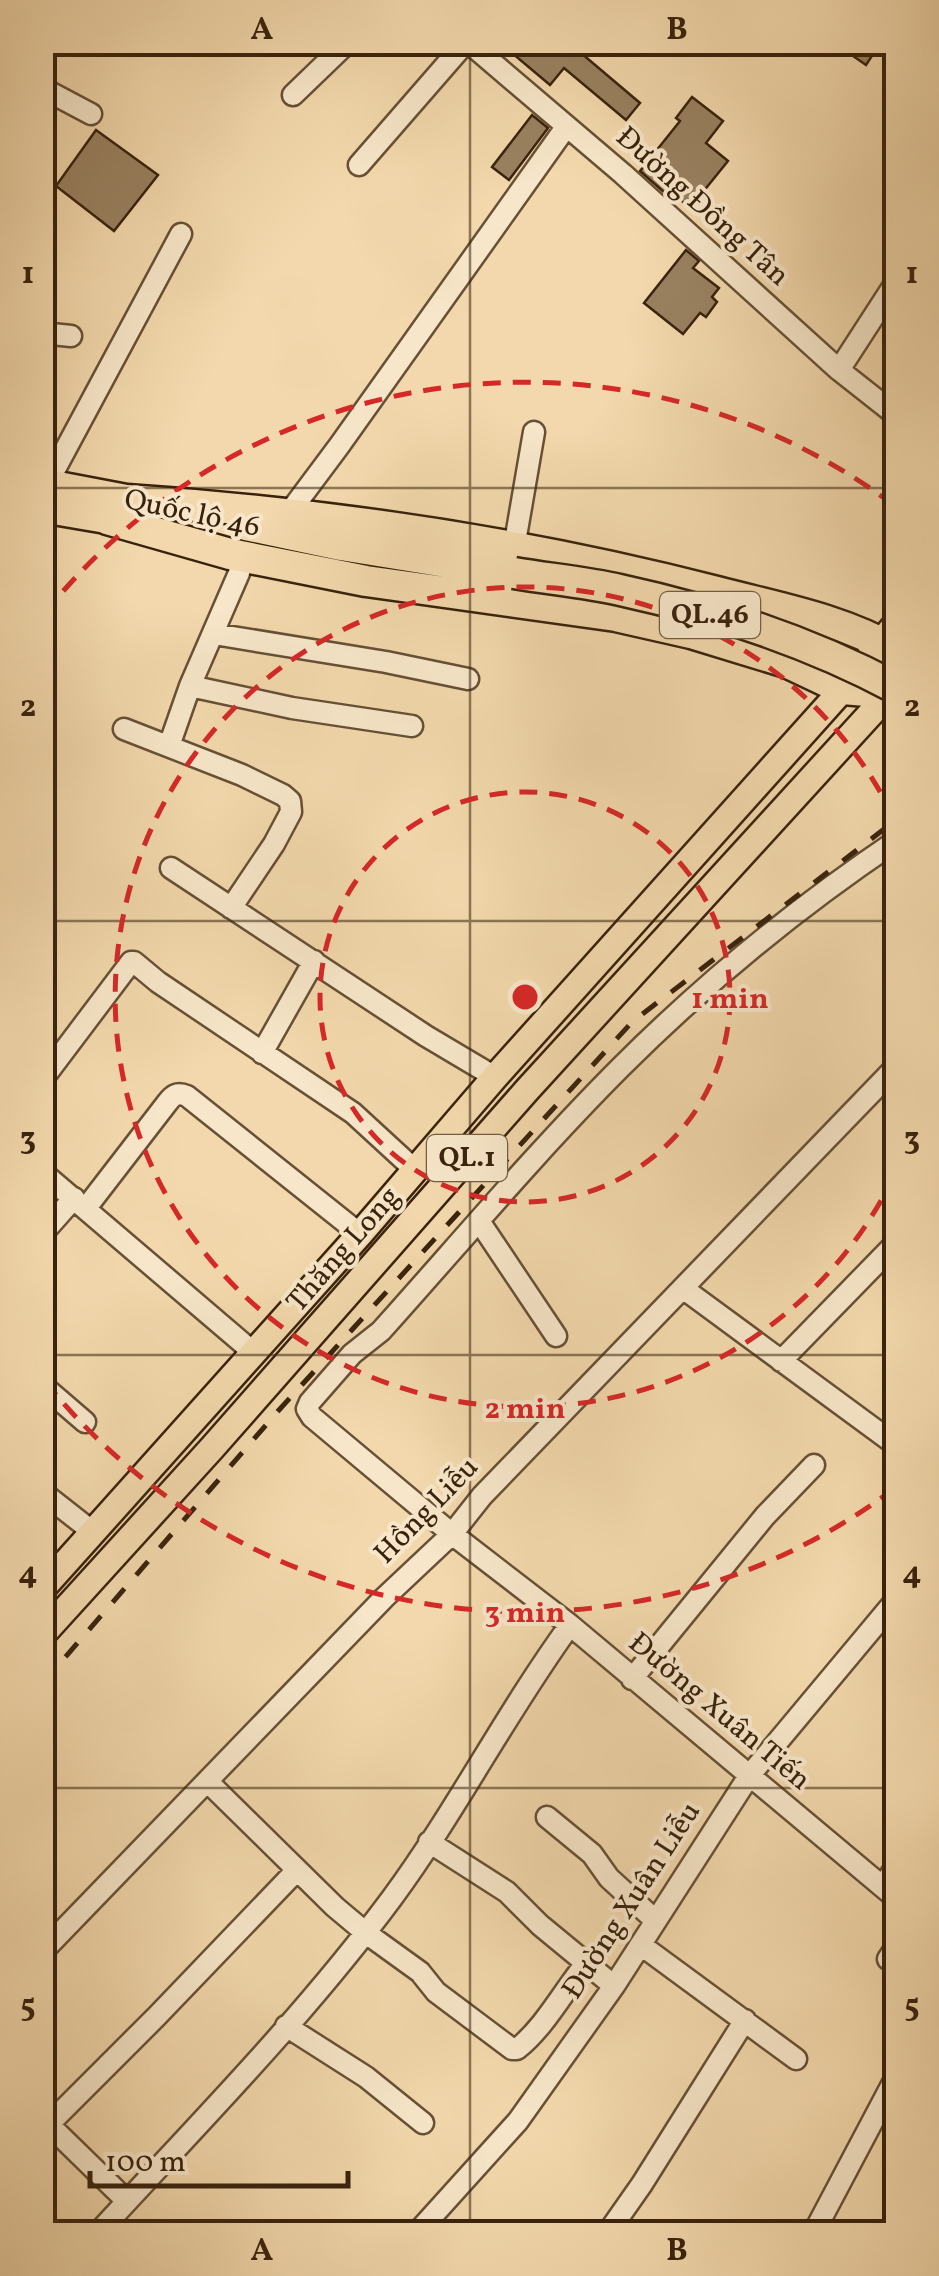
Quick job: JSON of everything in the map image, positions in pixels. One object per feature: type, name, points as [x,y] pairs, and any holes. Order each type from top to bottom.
[{"type":"highway","name":"Quốc lộ 46","points":[[44,492],[117,509],[341,546],[514,560]]},
{"type":"highway","points":[[117,509],[289,512],[514,560],[619,567],[891,639]]},
{"type":"highway","points":[[117,509],[242,556],[366,582],[616,616],[691,633],[786,662],[844,689],[894,689]]},
{"type":"highway","name":"QL.46","points":[[514,560],[772,632],[849,663],[894,689]]},
{"type":"main road","name":"Thăng Long","points":[[42,1588],[360,1234],[494,1077],[891,639]]},
{"type":"main road","name":"Thăng Long","points":[[42,1635],[552,1063],[894,689]]},
{"type":"main road","points":[[360,1234],[384,1254]]},
{"type":"street","points":[[293,95],[348,42]]},
{"type":"street","points":[[360,166],[467,42]]},
{"type":"street","name":"Đường Đồng Tân","points":[[467,42],[896,415]]},
{"type":"street","points":[[42,88],[91,114]]},
{"type":"street","points":[[289,512],[566,127]]},
{"type":"street","points":[[44,492],[181,234]]},
{"type":"street","points":[[840,370],[896,282]]},
{"type":"street","points":[[42,333],[71,336]]},
{"type":"street","points":[[514,560],[534,432]]},
{"type":"street","points":[[168,746],[239,573],[242,556]]},
{"type":"street","points":[[214,634],[386,662],[468,680]]},
{"type":"street","points":[[190,686],[292,708],[412,726]]},
{"type":"street","points":[[124,729],[242,775],[290,801],[291,812],[274,844],[231,908]]},
{"type":"street","points":[[556,1336],[480,1221],[594,1096],[669,1022],[754,947],[896,841]]},
{"type":"street","points":[[171,868],[494,1077]]},
{"type":"street","points":[[262,1053],[314,961]]},
{"type":"street","points":[[42,1080],[134,962],[353,1112],[416,1170]]},
{"type":"street","name":"Hồng Liễu","points":[[42,1952],[384,1598],[452,1534],[482,1496],[895,1071]]},
{"type":"street","points":[[42,1234],[80,1203],[173,1095],[181,1094],[360,1234]]},
{"type":"street","points":[[42,1172],[252,1352]]},
{"type":"street","name":"Đường Xuân Tiến","points":[[480,1221],[380,1331],[352,1354],[310,1402],[307,1411],[890,1892]]},
{"type":"street","points":[[782,1361],[896,1243]]},
{"type":"street","points":[[684,1289],[896,1444]]},
{"type":"street","points":[[42,1385],[85,1422]]},
{"type":"street","points":[[632,1679],[765,1516],[814,1465]]},
{"type":"street","points":[[42,1492],[92,1532]]},
{"type":"street","name":"Đường Xuân Liễu","points":[[416,2234],[518,2121],[614,1986],[748,1776],[896,1600]]},
{"type":"street","points":[[96,2234],[286,2026],[366,1932],[429,1842],[539,1667],[570,1626]]},
{"type":"street","points":[[208,1782],[296,1870],[366,1932],[420,1972],[436,1992],[512,2049],[522,2046],[586,1962]]},
{"type":"street","points":[[547,1818],[592,1854],[609,1878],[656,1922]]},
{"type":"street","points":[[429,1842],[507,1892],[540,1925],[614,1986]]},
{"type":"street","points":[[890,1892],[896,1866]]},
{"type":"street","points":[[126,2201],[46,2121],[157,2016],[296,1870]]},
{"type":"street","points":[[640,1944],[796,2059]]},
{"type":"street","points":[[608,2234],[745,2020]]},
{"type":"street","points":[[286,2026],[366,2078],[423,2123]]},
{"type":"street","points":[[813,2234],[896,2077]]},
{"type":"building","points":[[499,42],[568,42],[640,103],[626,120],[564,68],[550,85]]},
{"type":"building","points":[[833,42],[881,42],[866,65]]},
{"type":"building","points":[[692,97],[723,121],[706,143],[728,161],[690,208],[669,190],[666,194],[640,171],[680,121],[676,118]]},
{"type":"building","points":[[532,115],[548,128],[509,180],[492,167]]},
{"type":"building","points":[[96,130],[158,175],[114,231],[56,186]]},
{"type":"building","points":[[686,250],[699,261],[693,268],[719,288],[712,297],[717,302],[706,317],[700,313],[683,334],[644,303]]},
{"type":"railway","points":[[42,1684],[279,1410],[632,1022],[896,820]]}]
